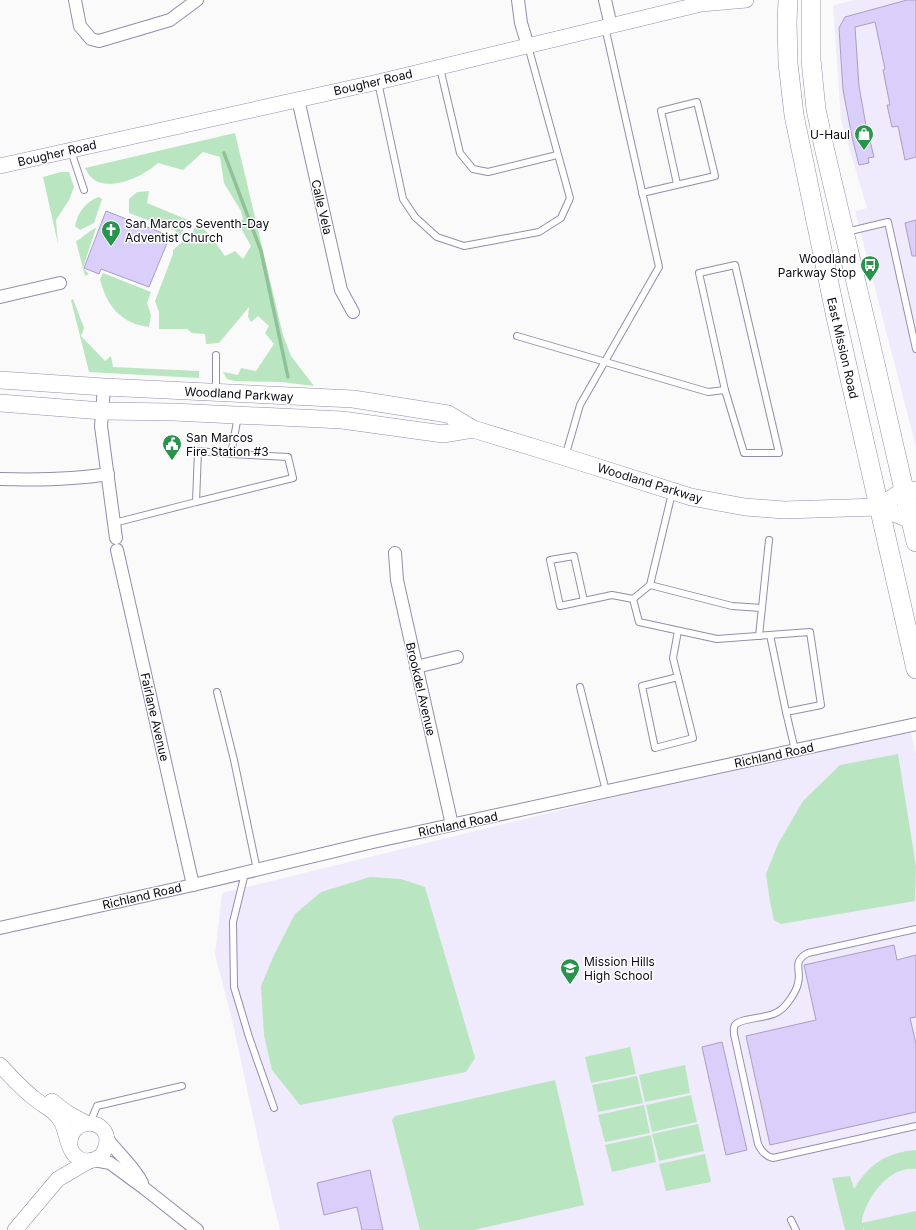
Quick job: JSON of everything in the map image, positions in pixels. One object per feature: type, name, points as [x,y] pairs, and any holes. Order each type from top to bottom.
[{"type":"main road","name":"East Mission Road","points":[[788,0],[788,63],[794,115],[836,317],[916,669]]},
{"type":"main road","points":[[811,0],[811,60],[816,109],[868,333],[910,490],[916,542]]},
{"type":"main road","points":[[804,163],[819,192],[858,331],[863,334],[868,333]]},
{"type":"main road","name":"Woodland Parkway","points":[[0,380],[104,387],[353,399],[448,414],[473,429],[691,497],[745,507],[784,510],[880,506],[914,520]]},
{"type":"main road","name":"Woodland Parkway","points":[[0,403],[102,411],[173,412],[342,420],[443,434],[473,429]]},
{"type":"main road","points":[[880,506],[910,490]]},
{"type":"street","points":[[75,0],[80,26],[91,39],[99,41],[170,20],[197,0]]},
{"type":"street","points":[[518,0],[521,23],[528,46]]},
{"type":"street","points":[[605,0],[608,27]]},
{"type":"street","name":"Bougher Road","points":[[0,166],[378,82],[608,27],[701,2],[746,0]]},
{"type":"street","name":"Calle Vela","points":[[298,99],[341,290],[354,312]]},
{"type":"street","points":[[0,297],[60,283]]},
{"type":"street","points":[[104,387],[101,426],[116,538]]},
{"type":"street","points":[[0,479],[41,480],[91,477],[108,474]]},
{"type":"street","name":"Fairlane Avenue","points":[[117,550],[193,885]]},
{"type":"street","name":"Brookdel Avenue","points":[[394,553],[397,580],[452,825]]},
{"type":"street","points":[[416,668],[457,657]]},
{"type":"street","name":"Richland Road","points":[[0,928],[193,885],[374,842],[916,724]]},
{"type":"street","points":[[0,1063],[25,1079],[66,1112],[102,1129],[115,1149],[139,1176],[144,1188]]},
{"type":"street","points":[[0,1063],[13,1080],[52,1111],[61,1121],[73,1153],[77,1157],[82,1160],[110,1163],[197,1230]]},
{"type":"street","points":[[15,1230],[58,1179],[68,1157],[71,1135],[73,1131],[79,1125],[88,1123]]},
{"type":"street","points":[[58,1179],[104,1152],[106,1137]]},
{"type":"lane","points":[[565,457],[580,404],[659,267],[608,27]]},
{"type":"lane","points":[[378,82],[403,199],[415,217],[437,236],[464,246],[539,232],[560,218],[570,198],[528,46]]},
{"type":"lane","points":[[440,67],[460,153],[473,169],[488,172],[557,155]]},
{"type":"lane","points":[[642,192],[715,176],[697,102],[661,111],[677,184]]},
{"type":"lane","points":[[70,150],[84,190]]},
{"type":"lane","points":[[844,232],[888,222],[916,349]]},
{"type":"lane","points":[[735,265],[779,453],[744,453],[724,390],[699,273],[735,265]]},
{"type":"lane","points":[[517,336],[708,392],[724,390]]},
{"type":"lane","points":[[216,355],[216,392]]},
{"type":"lane","points":[[231,454],[238,416]]},
{"type":"lane","points":[[114,523],[293,478],[288,457],[198,451],[196,502]]},
{"type":"lane","points":[[633,599],[650,585],[673,491]]},
{"type":"lane","points":[[759,636],[769,540]]},
{"type":"lane","points":[[584,601],[574,556],[550,560],[560,606],[584,601],[612,595],[633,599]]},
{"type":"lane","points":[[650,585],[732,606],[762,608]]},
{"type":"lane","points":[[633,599],[639,622],[717,639],[810,632],[821,705],[786,712]]},
{"type":"lane","points":[[678,631],[673,658],[678,677],[694,738],[655,748],[642,686],[678,677]]},
{"type":"lane","points":[[770,635],[795,750]]},
{"type":"lane","points":[[580,687],[606,791]]},
{"type":"lane","points":[[217,692],[234,760],[257,870]]},
{"type":"lane","points":[[245,873],[233,922],[234,987],[249,1037],[274,1108]]},
{"type":"lane","points":[[916,929],[808,953],[799,961],[799,982],[795,991],[779,1012],[740,1022],[736,1024],[734,1029],[758,1144],[760,1149],[769,1157],[773,1158],[802,1152],[916,1126]]},
{"type":"lane","points":[[88,1123],[97,1106],[182,1086]]},
{"type":"lane","points":[[791,1220],[796,1230]]},
{"type":"shaded area","points":[[855,0],[916,0],[916,447],[855,211],[867,208],[841,120],[833,5]]},
{"type":"shaded area","name":"Mission Hills High School","points":[[909,725],[916,754],[916,1230],[280,1230],[260,1149],[231,1015],[215,955],[222,893]]},
{"type":"green space","points":[[235,133],[283,335],[291,356],[314,386],[281,382],[235,381],[227,379],[223,372],[238,375],[241,368],[256,371],[274,344],[265,333],[269,326],[258,316],[251,322],[248,317],[249,307],[219,343],[206,344],[205,334],[192,333],[187,329],[159,329],[159,312],[155,301],[173,254],[173,250],[192,233],[197,223],[209,234],[225,256],[235,251],[243,259],[251,246],[238,223],[243,219],[241,211],[224,183],[220,157],[203,152],[183,170],[158,163],[144,173],[126,181],[108,184],[99,182],[91,177],[85,168]]},
{"type":"green space","points":[[61,172],[69,172],[74,187],[69,200],[56,220],[58,244],[43,177]]},
{"type":"green space","points":[[149,191],[147,203],[188,220],[181,235],[171,245],[176,231],[129,213],[129,199],[137,192]]},
{"type":"green space","points":[[99,197],[102,199],[94,223],[80,230],[75,226],[80,212],[86,205]]},
{"type":"green space","points":[[96,228],[83,268],[89,274],[85,276],[76,241]]},
{"type":"green space","points":[[103,273],[151,292],[147,303],[151,315],[149,327],[133,323],[125,319],[114,309],[107,298],[100,279]]},
{"type":"green space","points":[[73,299],[84,328],[81,336],[105,361],[111,356],[113,367],[199,371],[199,378],[89,372],[71,300]]},
{"type":"green space","points":[[898,754],[916,866],[915,901],[781,924],[774,920],[766,874],[778,844],[803,801],[840,765]]},
{"type":"green space","points":[[370,877],[401,879],[425,887],[475,1058],[466,1072],[300,1105],[272,1070],[264,1035],[261,986],[275,953],[295,914],[321,892]]},
{"type":"green space","points":[[630,1047],[636,1074],[591,1083],[585,1057]]},
{"type":"green space","points":[[685,1065],[690,1093],[645,1102],[639,1075]]},
{"type":"green space","points":[[637,1076],[643,1103],[598,1112],[592,1085]]},
{"type":"green space","points":[[555,1080],[584,1205],[474,1230],[420,1230],[392,1120],[395,1116]]},
{"type":"green space","points":[[691,1095],[697,1122],[652,1132],[646,1105]]},
{"type":"green space","points":[[644,1105],[650,1133],[605,1142],[598,1115]]},
{"type":"green space","points":[[698,1124],[704,1151],[659,1161],[652,1134]]},
{"type":"green space","points":[[651,1135],[656,1162],[612,1172],[605,1145]]},
{"type":"green space","points":[[916,1150],[916,1169],[906,1169],[897,1172],[881,1184],[869,1201],[862,1219],[862,1223],[916,1211],[916,1230],[864,1230],[863,1226],[863,1230],[845,1230],[832,1178],[850,1176],[854,1189],[866,1173],[880,1161],[896,1153]]},
{"type":"green space","points":[[705,1154],[711,1182],[666,1191],[659,1164]]},
{"type":"building","points":[[907,0],[916,0],[916,157],[905,160],[898,126],[892,127],[887,105],[890,105],[883,70],[885,69],[875,22],[855,27],[859,86],[868,137],[874,157],[868,158],[869,163],[859,165],[843,90],[839,28],[845,17]]},
{"type":"building","name":"San Marcos Seventh-Day Adventist Church","points":[[106,211],[170,236],[149,287],[101,269],[99,274],[84,268]]},
{"type":"building","points":[[916,220],[916,256],[912,256],[905,223]]},
{"type":"building","points":[[894,945],[897,960],[916,955],[916,1017],[910,1018],[916,1044],[916,1112],[770,1145],[746,1036],[816,1020],[804,965]]},
{"type":"building","points":[[722,1042],[747,1150],[726,1155],[702,1047]]},
{"type":"building","points":[[370,1170],[383,1230],[362,1230],[357,1207],[324,1215],[317,1183]]},
{"type":"waterway","points":[[224,153],[261,251],[288,377]]},
{"type":"place","name":"U-Haul","points":[[864,151]]},
{"type":"place","name":"San Marcos Seventh-Day Adventist Church","points":[[111,247]]},
{"type":"place","name":"Woodland Parkway Stop","points":[[870,282]]},
{"type":"place","name":"San Marcos Fire Station #3","points":[[172,461]]},
{"type":"place","name":"Mission Hills High School","points":[[570,985]]}]
